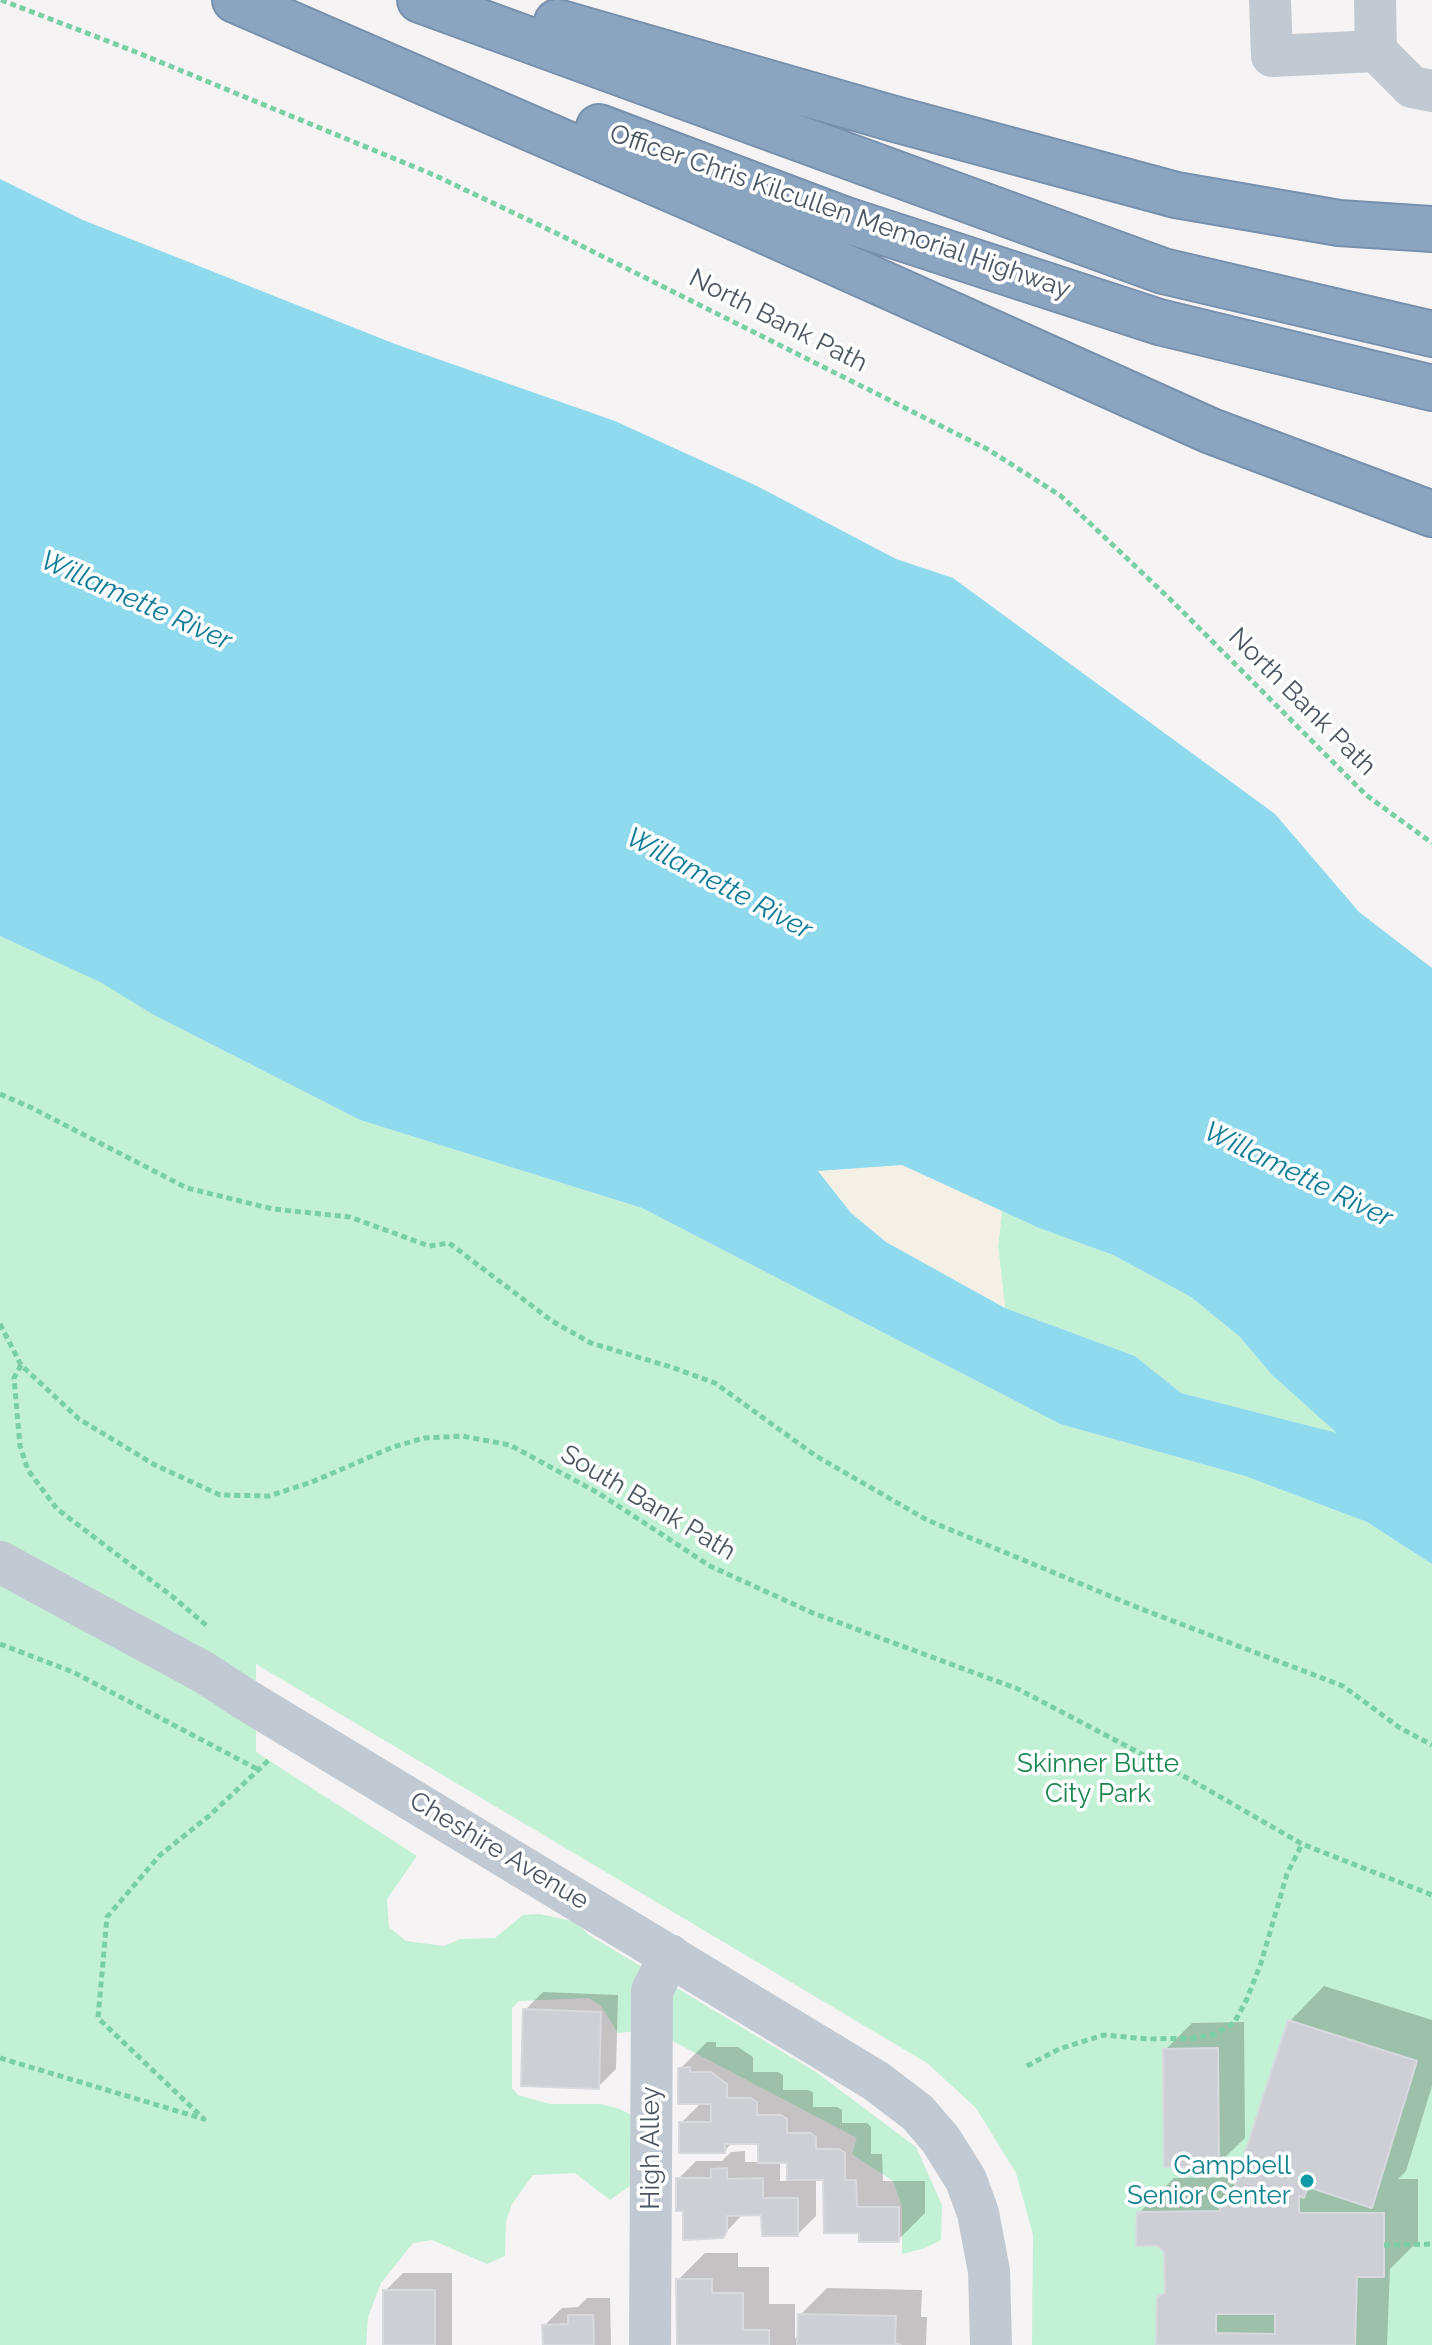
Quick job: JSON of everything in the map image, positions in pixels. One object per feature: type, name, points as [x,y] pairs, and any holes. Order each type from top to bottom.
[{"type":"highway","points":[[235,0],[703,203],[1211,431],[1432,514]]},
{"type":"highway","name":"Officer Chris Kilcullen Memorial Highway","points":[[260,0],[858,224],[1159,322],[1432,388]]},
{"type":"highway","name":"Officer Chris Kilcullen Memorial Highway","points":[[420,0],[1163,271],[1432,334]]},
{"type":"highway","points":[[479,0],[875,114],[1176,195],[1339,223],[1432,229]]},
{"type":"street","points":[[1270,0],[1272,56],[1376,51]]},
{"type":"street","points":[[1375,0],[1376,51],[1412,87],[1432,91]]},
{"type":"street","name":"Cheshire Avenue","points":[[0,1562],[205,1673],[670,1955],[887,2089],[918,2113],[941,2140],[966,2180],[978,2213],[989,2271],[991,2345]]},
{"type":"street","name":"High Alley","points":[[650,2345],[652,1991],[670,1955]]},
{"type":"path","name":"North Bank Path","points":[[1,0],[434,175],[989,450],[1061,496],[1172,601],[1366,795],[1432,843]]},
{"type":"path","points":[[0,1094],[187,1188],[273,1209],[350,1217],[429,1246],[449,1243],[552,1321],[591,1343],[715,1383],[816,1456],[927,1520],[1139,1608],[1343,1686],[1400,1728],[1432,1745]]},
{"type":"path","name":"South Bank Path","points":[[0,1324],[21,1365],[79,1419],[155,1465],[220,1495],[269,1496],[312,1482],[393,1447],[424,1438],[462,1436],[510,1445],[600,1494],[710,1566],[813,1613],[1018,1689],[1191,1780],[1302,1844],[1432,1895]]},
{"type":"path","points":[[21,1365],[14,1378],[20,1446],[28,1470],[57,1509],[211,1629],[214,1654],[205,1673]]},
{"type":"path","points":[[0,1644],[73,1672],[259,1770]]},
{"type":"path","points":[[0,2058],[204,2119],[98,2018],[107,1917],[160,1855],[209,1816],[299,1730]]},
{"type":"path","points":[[1027,2066],[1059,2049],[1104,2035],[1148,2039],[1194,2038],[1215,2034],[1234,2023],[1261,1963],[1287,1874],[1302,1844]]},
{"type":"path","points":[[1384,2245],[1432,2244]]},
{"type":"green space","name":"Skinner Butte City Park","points":[[0,936],[103,983],[152,1014],[360,1120],[642,1208],[1060,1424],[1245,1476],[1367,1522],[1432,1564],[1432,2345],[1032,2345],[1033,2235],[1016,2173],[976,2108],[927,2063],[256,1664],[256,1752],[417,1856],[387,1899],[389,1927],[406,1941],[444,1946],[461,1939],[495,1938],[523,1915],[540,1914],[576,1922],[589,1935],[816,2072],[916,2147],[942,2205],[941,2240],[902,2254],[902,2206],[893,2181],[852,2154],[857,2138],[663,2036],[637,2031],[618,2033],[601,2006],[589,1998],[519,2001],[512,2008],[512,2088],[518,2095],[550,2104],[601,2104],[635,2117],[644,2176],[610,2200],[575,2173],[533,2175],[512,2204],[506,2221],[505,2256],[487,2264],[432,2240],[413,2243],[381,2283],[368,2317],[366,2345],[0,2345]]},
{"type":"green space","points":[[1002,1211],[1113,1255],[1191,1297],[1240,1337],[1272,1375],[1339,1434],[1181,1393],[1135,1356],[1005,1308],[998,1246]]},
{"type":"sand","points":[[902,1165],[1002,1211],[998,1246],[1005,1308],[886,1242],[851,1213],[818,1171]]},
{"type":"water","name":"Willamette River","points":[[0,179],[83,220],[395,344],[615,421],[757,486],[896,559],[953,578],[1275,814],[1359,912],[1432,968],[1432,1564],[1367,1522],[1245,1476],[1060,1424],[642,1208],[360,1120],[152,1014],[102,983],[0,936]],"holes":[[[902,1165],[1039,1228],[1113,1255],[1191,1297],[1240,1337],[1272,1375],[1337,1433],[1181,1393],[1135,1356],[1005,1308],[886,1242],[851,1213],[818,1171]]]},
{"type":"building","points":[[523,2009],[601,2012],[599,2089],[521,2086]]},
{"type":"building","name":"Campbell Senior Center","points":[[1288,2020],[1417,2061],[1372,2208],[1308,2187],[1304,2198],[1299,2196],[1299,2213],[1384,2213],[1384,2277],[1357,2277],[1355,2345],[1156,2345],[1157,2297],[1165,2293],[1164,2252],[1158,2246],[1136,2246],[1137,2212],[1220,2211],[1219,2203],[1235,2203],[1235,2175],[1244,2175],[1249,2161],[1243,2159]],"holes":[[[1216,2314],[1275,2314],[1275,2334],[1216,2333]]]},
{"type":"building","points":[[1218,2048],[1219,2167],[1164,2167],[1163,2049]]},
{"type":"building","points":[[690,2067],[690,2072],[711,2072],[727,2084],[727,2098],[751,2098],[757,2102],[757,2115],[781,2115],[787,2119],[787,2133],[810,2133],[816,2137],[816,2149],[839,2149],[845,2153],[845,2180],[856,2180],[857,2207],[899,2207],[899,2242],[859,2242],[859,2233],[824,2233],[823,2180],[787,2180],[787,2163],[758,2163],[758,2144],[725,2144],[725,2153],[679,2153],[679,2122],[711,2122],[711,2104],[678,2104],[678,2068]]},
{"type":"building","points":[[727,2168],[727,2179],[763,2178],[763,2198],[798,2198],[798,2236],[762,2236],[761,2215],[727,2216],[727,2231],[723,2238],[683,2240],[683,2211],[676,2211],[676,2178],[711,2178],[711,2169]]},
{"type":"building","points":[[676,2279],[712,2279],[712,2293],[743,2293],[743,2330],[769,2330],[769,2345],[677,2345]]},
{"type":"building","points":[[383,2290],[435,2290],[435,2345],[383,2345]]},
{"type":"building","points":[[798,2314],[896,2316],[895,2343],[901,2345],[797,2345]]},
{"type":"building","points":[[568,2315],[593,2315],[594,2345],[543,2345],[542,2325],[568,2324]]},
{"type":"place","name":"Campbell Senior Center","points":[[1307,2181]]}]
